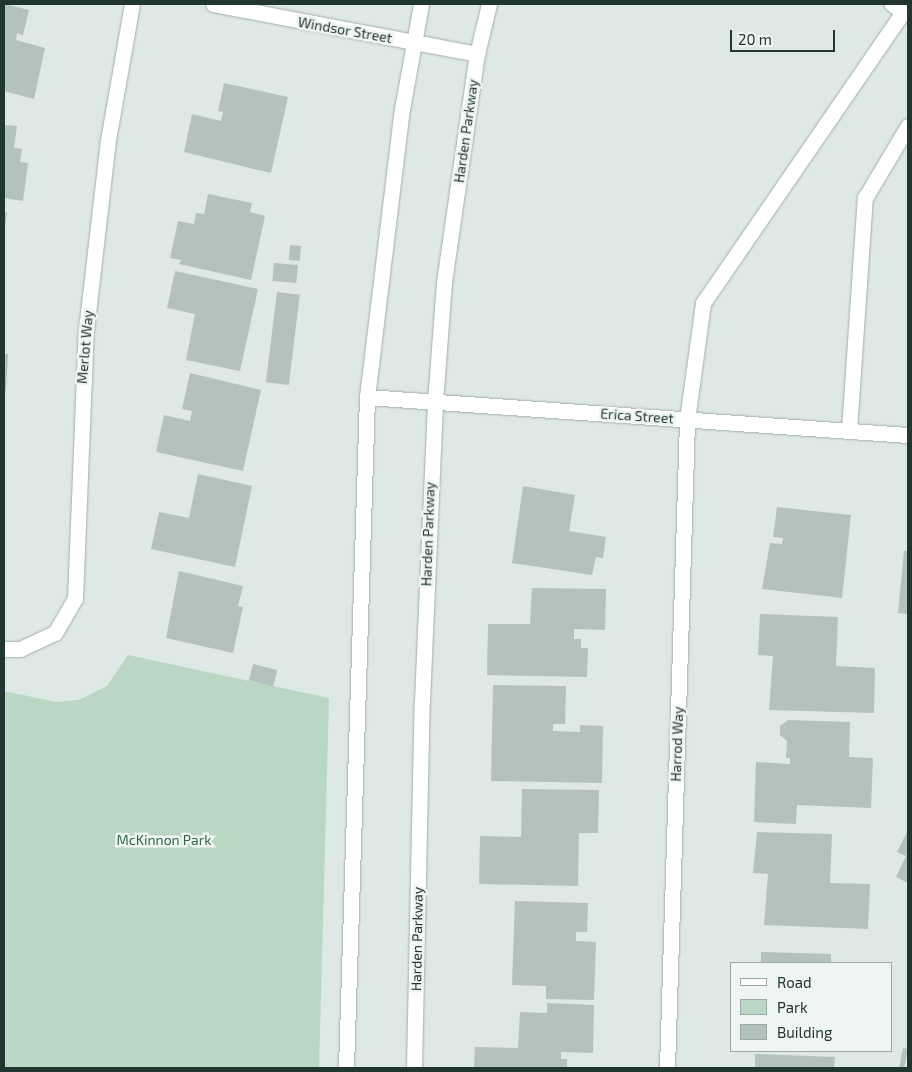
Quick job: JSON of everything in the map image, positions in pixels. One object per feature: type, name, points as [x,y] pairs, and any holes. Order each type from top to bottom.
[{"type":"street","name":"Merlot Way","points":[[4,649],[20,649],[55,633],[74,598],[86,330],[108,140],[132,4]]},
{"type":"street","name":"Windsor Street","points":[[214,4],[477,54]]},
{"type":"street","points":[[346,1068],[366,397],[412,42],[421,4]]},
{"type":"street","name":"Harden Parkway","points":[[414,1068],[422,691],[435,402],[444,282],[477,54],[489,4]]},
{"type":"street","name":"Harrod Way","points":[[667,1068],[687,420],[705,296],[903,9]]},
{"type":"street","points":[[848,430],[865,198],[908,126]]},
{"type":"street","name":"Erica Street","points":[[366,397],[848,430],[908,436]]},
{"type":"green space","name":"McKinnon Park","points":[[128,655],[329,698],[319,1068],[4,1068],[4,691],[56,702],[79,700],[107,686]]},
{"type":"building","points":[[4,4],[29,10],[23,35],[17,33],[16,40],[45,48],[34,99],[4,91]]},
{"type":"building","points":[[224,83],[288,97],[271,173],[184,152],[192,114],[221,121],[223,112],[218,111]]},
{"type":"building","points":[[4,125],[17,126],[14,148],[22,149],[20,162],[28,163],[23,201],[4,198]]},
{"type":"building","points":[[208,194],[252,203],[250,212],[265,216],[251,280],[179,264],[181,260],[170,258],[178,221],[194,224],[196,213],[204,214]]},
{"type":"building","points":[[4,212],[7,213],[5,227],[4,227]]},
{"type":"building","points":[[290,245],[301,246],[300,261],[289,260]]},
{"type":"building","points":[[274,263],[298,265],[296,283],[272,281]]},
{"type":"building","points":[[175,271],[258,289],[240,371],[186,360],[195,314],[167,308]]},
{"type":"building","points":[[277,292],[300,295],[289,385],[266,382]]},
{"type":"building","points":[[4,354],[8,354],[6,391],[4,391]]},
{"type":"building","points":[[190,373],[261,390],[243,471],[156,452],[164,415],[190,421],[192,411],[182,409]]},
{"type":"building","points":[[198,474],[252,486],[235,567],[151,549],[159,512],[189,518]]},
{"type":"building","points":[[523,486],[575,495],[569,531],[606,537],[603,558],[596,557],[592,575],[512,563]]},
{"type":"building","points":[[777,507],[851,515],[842,598],[762,589],[770,543],[782,544],[783,538],[773,537]]},
{"type":"building","points":[[904,551],[908,551],[908,614],[898,613]]},
{"type":"building","points":[[179,571],[243,586],[238,606],[243,607],[233,653],[166,638]]},
{"type":"building","points":[[532,588],[606,589],[605,630],[574,629],[574,639],[581,639],[581,648],[588,648],[587,677],[487,675],[488,624],[530,624]]},
{"type":"building","points":[[760,614],[838,617],[836,666],[875,668],[874,713],[769,710],[773,656],[758,655]]},
{"type":"building","points":[[253,664],[277,670],[273,687],[249,680]]},
{"type":"building","points":[[493,685],[566,686],[565,724],[553,724],[553,731],[580,732],[580,725],[603,726],[602,783],[491,781]]},
{"type":"building","points":[[788,720],[850,722],[849,757],[873,758],[871,808],[797,805],[796,824],[754,822],[756,762],[790,764],[790,758],[786,758],[787,741],[780,735],[780,726]]},
{"type":"building","points":[[522,789],[599,790],[598,833],[579,833],[578,886],[479,884],[480,836],[521,837]]},
{"type":"building","points":[[757,832],[832,834],[830,883],[870,884],[868,929],[764,925],[768,874],[753,873]]},
{"type":"building","points":[[907,832],[908,883],[896,877],[906,856],[897,852]]},
{"type":"building","points":[[515,901],[588,903],[587,932],[576,932],[576,941],[596,942],[594,1000],[546,999],[546,986],[512,985]]},
{"type":"building","points":[[761,952],[831,954],[831,962],[761,962]]},
{"type":"building","points":[[547,1003],[594,1005],[593,1053],[561,1052],[561,1059],[567,1059],[567,1068],[474,1068],[475,1047],[518,1048],[520,1012],[547,1013]]},
{"type":"building","points":[[903,1048],[908,1049],[904,1068],[899,1068]]},
{"type":"building","points":[[755,1054],[835,1057],[834,1068],[755,1068]]}]
